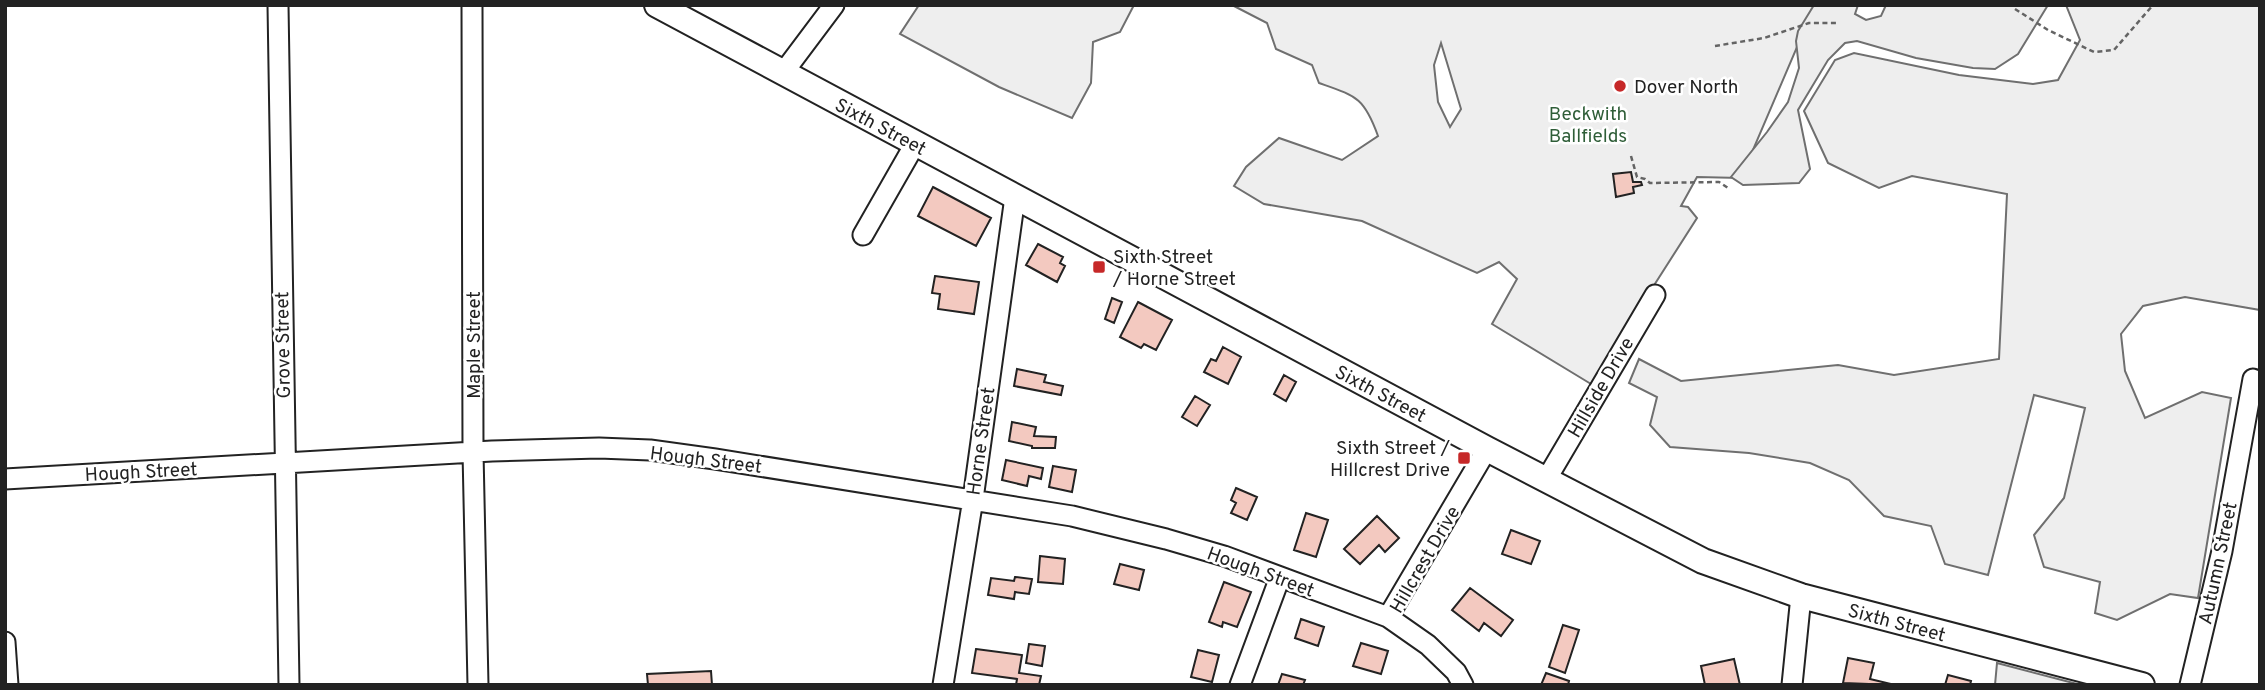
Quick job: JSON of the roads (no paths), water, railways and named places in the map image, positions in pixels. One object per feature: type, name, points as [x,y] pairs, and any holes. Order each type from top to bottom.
[{"type":"main road","name":"Sixth Street","points":[[657,5],[1487,449],[1703,561],[1801,596],[2143,685]]},
{"type":"street","name":"Grove Street","points":[[278,5],[289,685]]},
{"type":"street","name":"Maple Street","points":[[472,5],[473,452],[478,685]]},
{"type":"street","points":[[783,74],[834,5]]},
{"type":"street","points":[[863,235],[915,144]]},
{"type":"street","name":"Horne Street","points":[[943,685],[1015,197]]},
{"type":"street","name":"Hillside Drive","points":[[1546,480],[1655,295]]},
{"type":"street","name":"Autumn Street","points":[[2190,685],[2222,551],[2253,379]]},
{"type":"street","name":"Hough Street","points":[[5,479],[473,452],[599,448],[650,450],[1072,516],[1224,556],[1388,617]]},
{"type":"street","name":"Hillcrest Drive","points":[[1463,685],[1456,673],[1428,645],[1388,617],[1487,449]]},
{"type":"street","points":[[1240,685],[1280,577]]},
{"type":"street","points":[[1792,685],[1801,596]]},
{"type":"street","points":[[5,642],[8,685]]},
{"type":"place","name":"Dover North","points":[[1620,86]]},
{"type":"place","name":"Sixth Street / Horne Street","points":[[1099,267]]},
{"type":"place","name":"Sixth Street / Hillcrest Drive","points":[[1464,458]]},
{"type":"park label","name":"Beckwith Ballfields","points":[[1588,124]]}]
